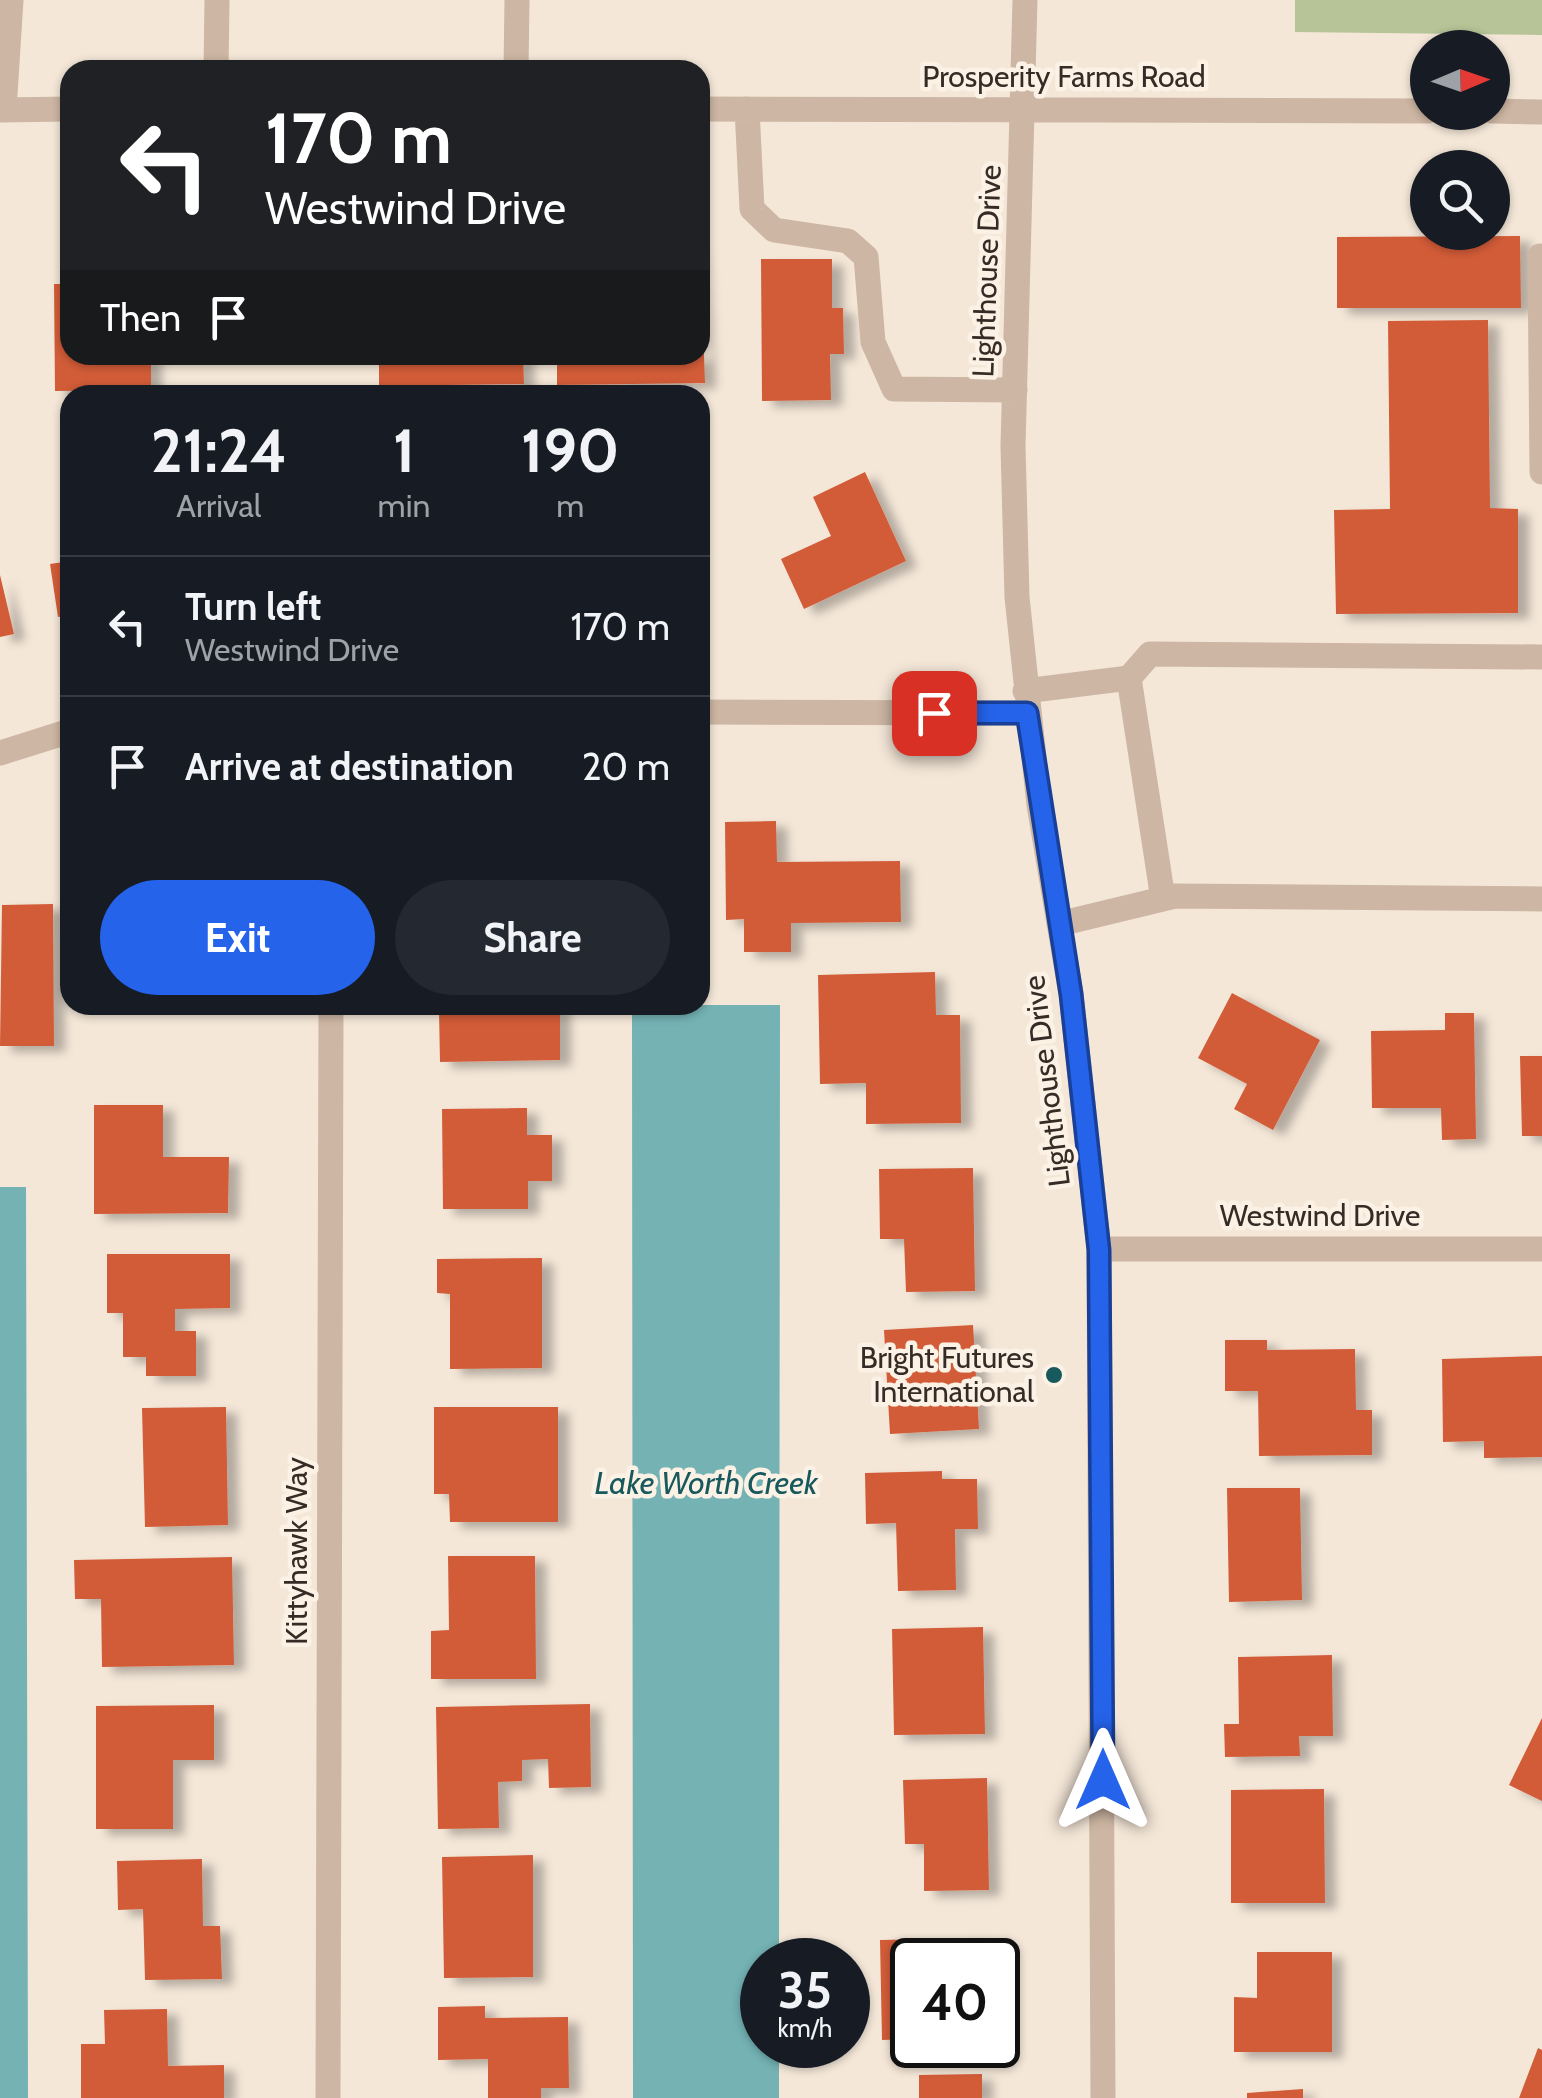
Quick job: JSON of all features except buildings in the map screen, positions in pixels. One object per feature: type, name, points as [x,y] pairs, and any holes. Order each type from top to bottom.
[{"type":"street","points":[[11,0],[2,110],[60,109]]},
{"type":"street","points":[[216,0],[216,60]]},
{"type":"street","points":[[516,60],[517,0]]},
{"type":"street","name":"Lighthouse Drive","points":[[1026,0],[1015,390],[1017,597],[1026,702],[1074,1014],[1099,1250],[1103,1343],[1103,2098]]},
{"type":"street","name":"Prosperity Farms Road","points":[[710,108],[1410,111]]},
{"type":"street","points":[[747,109],[752,210],[774,230],[848,241],[866,256],[873,342],[894,389],[1015,390]]},
{"type":"street","points":[[1510,112],[1542,112]]},
{"type":"street","points":[[1540,256],[1542,472]]},
{"type":"street","points":[[710,712],[1026,702],[1130,678],[1150,654],[1542,656]]},
{"type":"street","points":[[1130,678],[1162,899]]},
{"type":"street","points":[[0,753],[60,734]]},
{"type":"street","points":[[1059,924],[1162,899],[1542,899]]},
{"type":"street","name":"Kittyhawk Way","points":[[328,2098],[331,1015]]},
{"type":"street","name":"Westwind Drive","points":[[1099,1250],[1542,1248]]},
{"type":"green space","points":[[1295,0],[1542,0],[1542,35],[1510,35],[1510,30],[1295,32]]},
{"type":"water","name":"Lake Worth Creek","points":[[710,1005],[780,1005],[779,1938],[740,1938],[740,2068],[779,2068],[779,2098],[633,2098],[632,1015],[710,1015]]},
{"type":"water","points":[[0,1187],[26,1187],[28,2098],[0,2098]]},
{"type":"place","name":"Bright Futures International","points":[[1054,1375]]},
{"type":"route","points":[[934,713],[1027,713],[1071,994],[1099,1250],[1103,1343],[1103,1780]]}]
